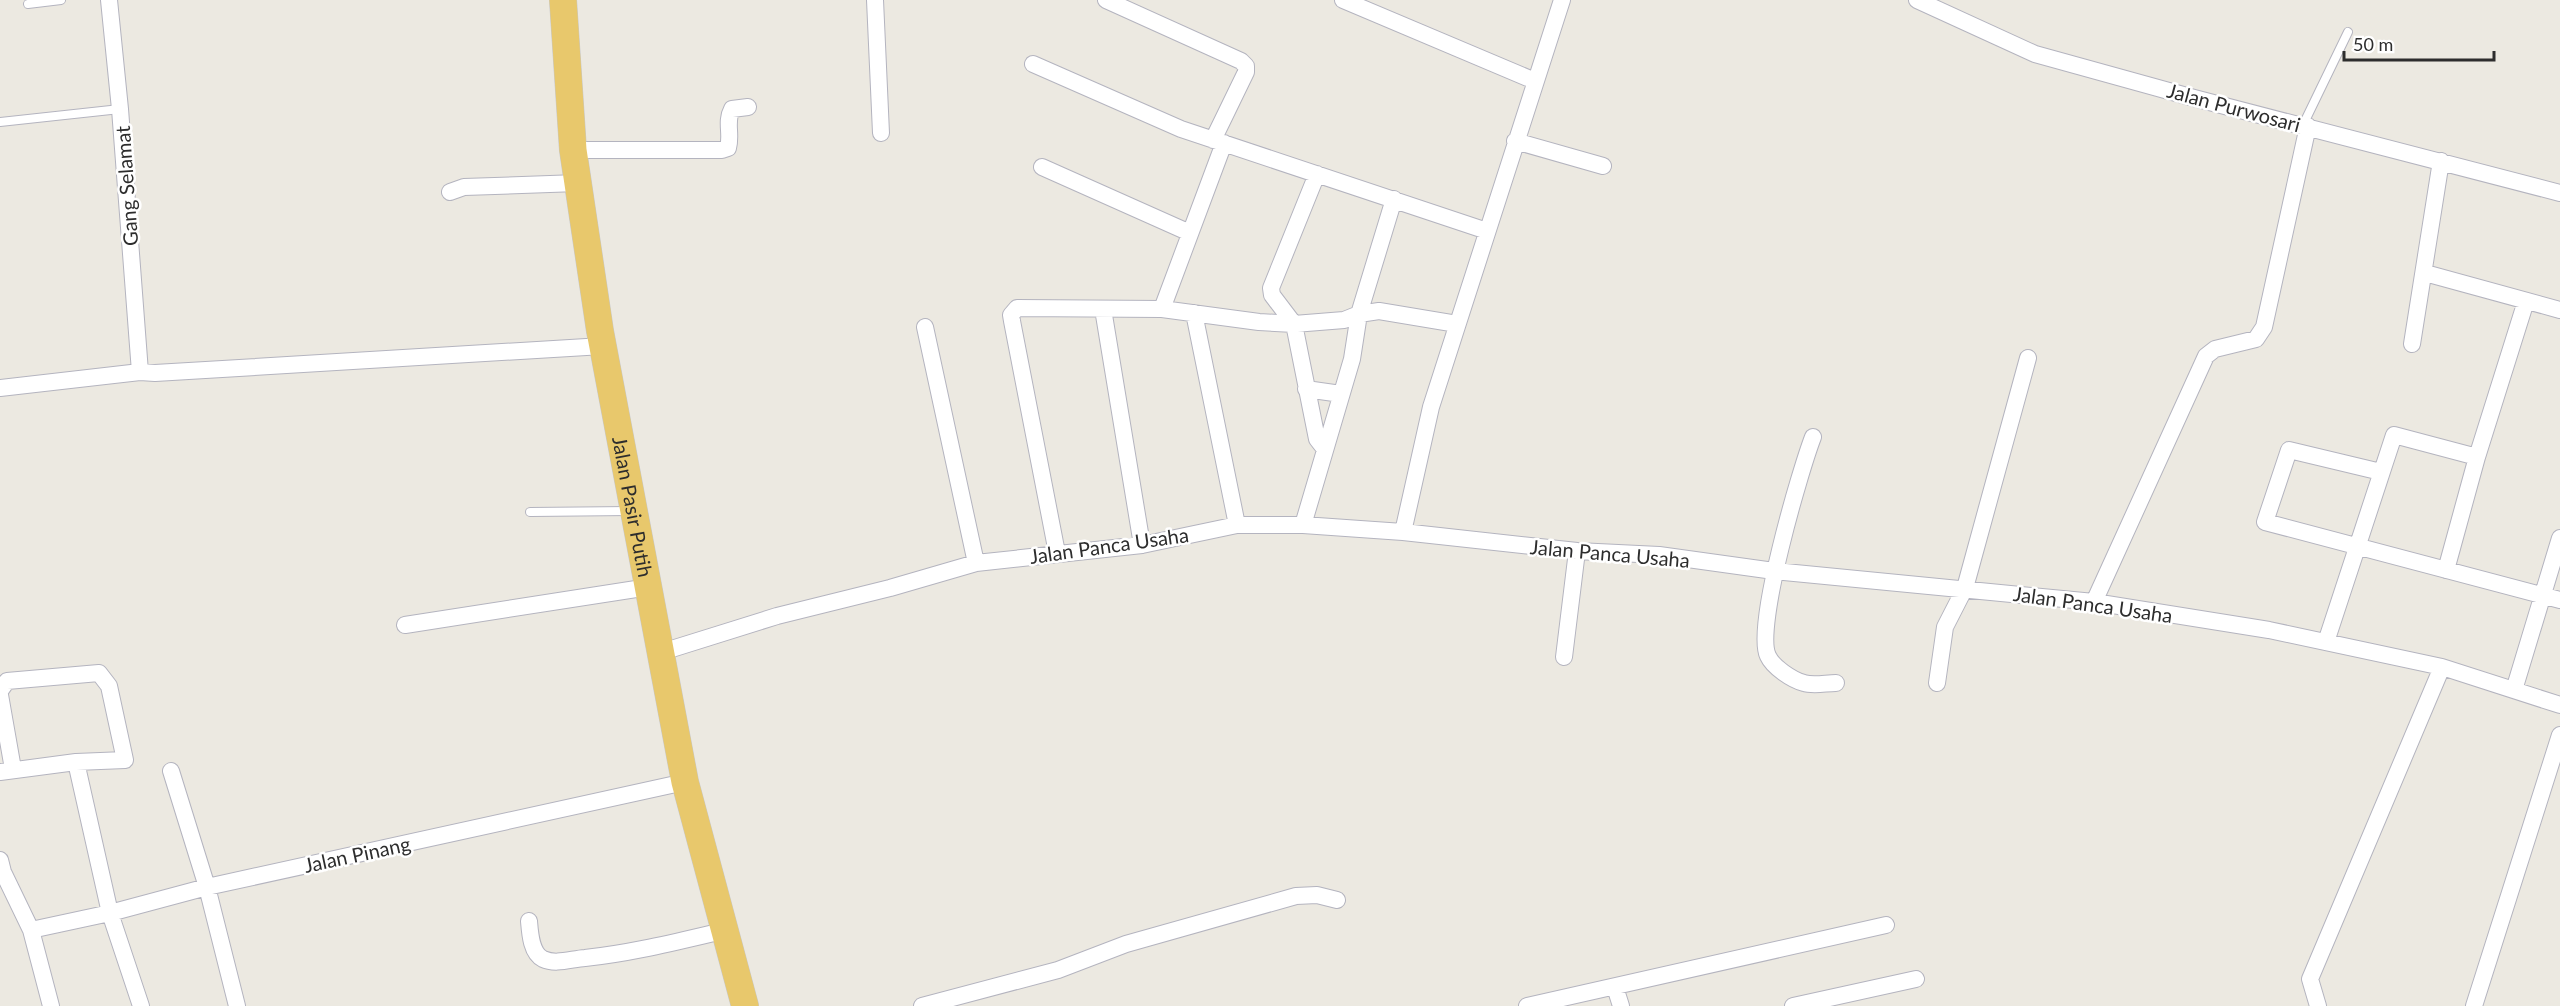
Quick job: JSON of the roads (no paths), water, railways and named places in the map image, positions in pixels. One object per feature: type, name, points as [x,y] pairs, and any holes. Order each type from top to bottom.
[{"type":"highway","name":"Jalan Pasir Putih","points":[[563,0],[573,150],[603,346],[685,782],[727,930],[745,1006]]},
{"type":"street","name":"Gang Selamat","points":[[109,0],[141,372]]},
{"type":"street","points":[[875,0],[881,133]]},
{"type":"street","points":[[1106,0],[1241,61],[1246,66],[1246,72],[1219,142],[1190,233],[1162,309]]},
{"type":"street","points":[[1343,0],[1535,81]]},
{"type":"street","points":[[1403,532],[1431,407],[1562,0]]},
{"type":"street","name":"Jalan Purwosari","points":[[1917,0],[2035,54],[2560,193]]},
{"type":"street","points":[[1033,64],[1181,129],[1487,231]]},
{"type":"street","points":[[573,150],[722,150],[728,148],[730,140],[728,117],[732,109],[748,107]]},
{"type":"street","points":[[2094,602],[2206,356],[2215,349],[2256,339],[2264,327],[2305,126]]},
{"type":"street","points":[[1515,141],[1603,166]]},
{"type":"street","points":[[2412,344],[2441,161]]},
{"type":"street","points":[[1042,166],[1190,233]]},
{"type":"street","points":[[1317,174],[1271,288],[1272,295],[1294,324],[1317,439],[1324,448]]},
{"type":"street","points":[[450,192],[464,187],[578,183]]},
{"type":"street","points":[[1303,525],[1352,359],[1359,314],[1394,199]]},
{"type":"street","points":[[2425,273],[2560,310]]},
{"type":"street","points":[[2446,570],[2477,457],[2526,301]]},
{"type":"street","points":[[1057,553],[1011,315],[1017,308],[1162,309],[1259,322],[1294,324],[1344,320],[1359,314],[1379,311],[1457,324]]},
{"type":"street","points":[[1103,309],[1142,545]]},
{"type":"street","points":[[1194,313],[1237,525]]},
{"type":"street","points":[[925,327],[976,563]]},
{"type":"street","points":[[0,388],[141,372],[603,346]]},
{"type":"street","points":[[1937,683],[1945,627],[1965,588],[2028,358]]},
{"type":"street","points":[[1306,389],[1341,394]]},
{"type":"street","points":[[2326,642],[2394,435],[2477,457]]},
{"type":"street","points":[[1813,437],[1800,472],[1774,571],[1765,643],[1768,657],[1783,673],[1804,684],[1836,683]]},
{"type":"street","points":[[2381,472],[2289,450],[2265,522],[2560,600]]},
{"type":"street","name":"Jalan Panca Usaha","points":[[662,652],[777,616],[890,588],[976,563],[1142,545],[1237,525],[1303,525],[1403,532],[1577,551],[1659,555],[1774,571],[2094,602],[2269,630],[2442,667],[2560,705]]},
{"type":"street","points":[[2514,690],[2560,538]]},
{"type":"street","points":[[1564,657],[1577,551]]},
{"type":"street","points":[[405,625],[649,587]]},
{"type":"street","points":[[2318,1006],[2310,979],[2442,667]]},
{"type":"street","points":[[99,673],[109,686],[125,760],[76,762],[6,771],[0,693],[7,681],[99,673]]},
{"type":"street","points":[[2474,1006],[2493,939],[2560,735]]},
{"type":"street","points":[[76,762],[110,913],[141,1006]]},
{"type":"street","points":[[171,771],[207,887],[237,1006]]},
{"type":"street","name":"Jalan Pinang","points":[[31,930],[110,913],[207,887],[685,782]]},
{"type":"street","points":[[1,868],[31,930],[51,1006]]},
{"type":"street","points":[[922,1006],[1058,970],[1126,944],[1287,898],[1317,895],[1337,900]]},
{"type":"street","points":[[529,921],[532,944],[537,953],[541,958],[555,962],[610,957],[727,930]]},
{"type":"street","points":[[1527,1006],[1886,925]]},
{"type":"street","points":[[1793,1006],[1916,979]]},
{"type":"street","points":[[1615,987],[1621,1006]]},
{"type":"lane","points":[[28,4],[61,0]]},
{"type":"lane","points":[[2305,126],[2348,32]]},
{"type":"lane","points":[[0,122],[120,109]]},
{"type":"lane","points":[[530,512],[633,511]]}]
